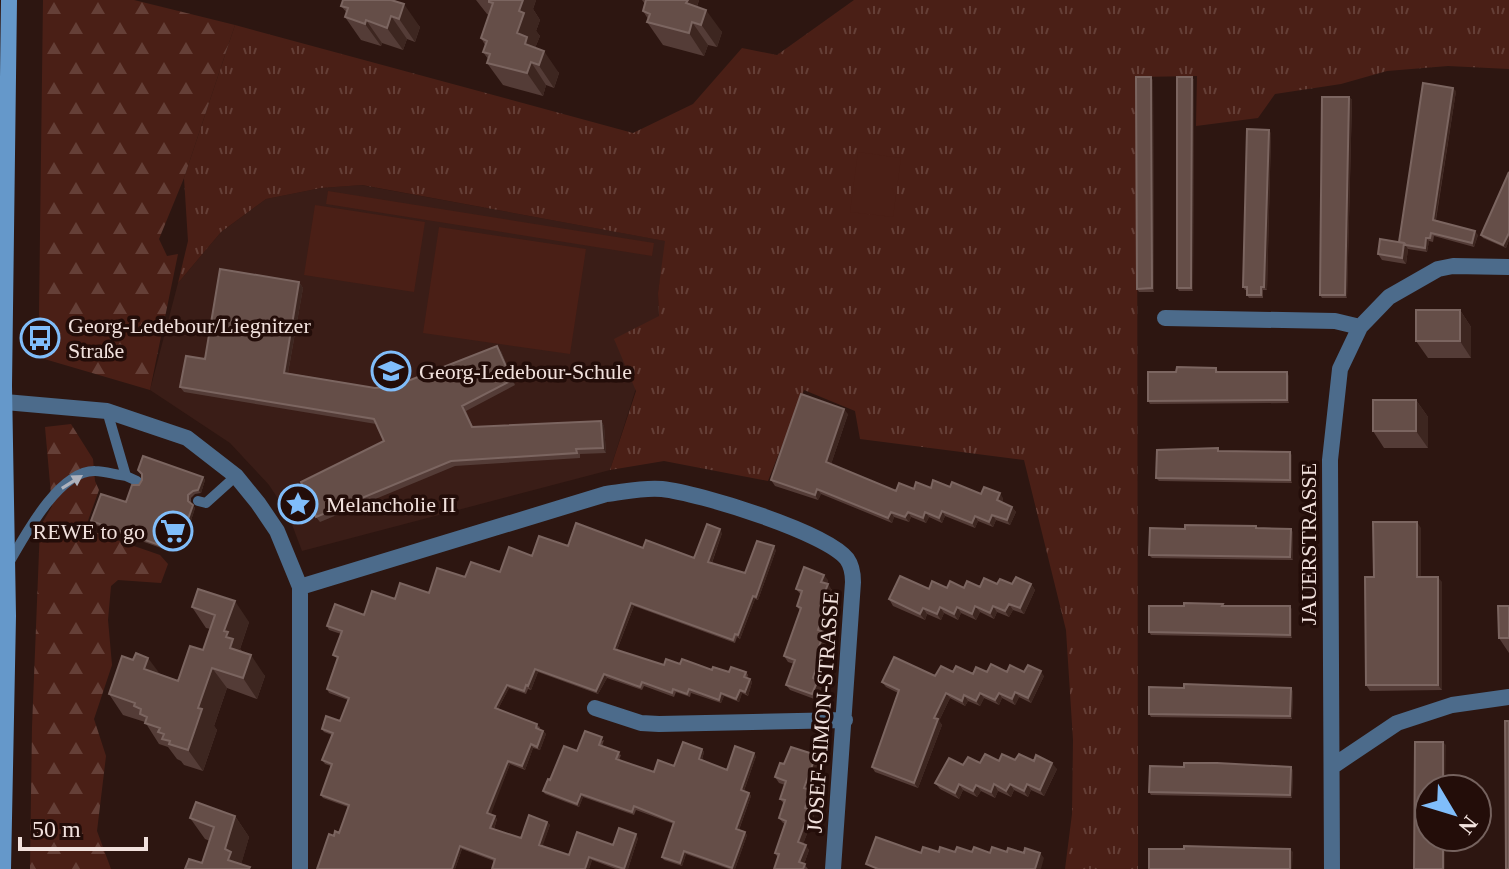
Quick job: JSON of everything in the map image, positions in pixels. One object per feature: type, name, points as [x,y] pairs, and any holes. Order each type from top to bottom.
[{"type":"main road","points":[[3,869],[9,0]]},
{"type":"street","name":"JAUERSTRASSE","points":[[1332,869],[1330,460],[1340,369],[1360,327],[1389,297],[1438,269],[1453,266],[1509,267]]},
{"type":"street","points":[[1165,318],[1335,321],[1360,327]]},
{"type":"street","points":[[5,402],[107,411],[187,438],[236,476],[277,531],[300,587],[300,869]]},
{"type":"street","name":"JOSEF-SIMON-STRASSE","points":[[300,587],[606,494],[658,488],[685,492],[816,537],[846,558],[852,569],[853,582],[833,869]]},
{"type":"street","points":[[1333,766],[1397,723],[1452,705],[1509,697]]},
{"type":"street","points":[[595,708],[641,723],[659,724],[845,720]]},
{"type":"lane","points":[[107,411],[126,476]]},
{"type":"lane","points":[[7,567],[33,522],[65,483],[92,470],[137,481]]},
{"type":"lane","points":[[198,501],[206,503],[236,476]]},
{"type":"shaded area","name":"Georg-Ledebour-Schule","points":[[361,185],[666,241],[658,293],[659,316],[610,470],[302,551],[288,514],[269,485],[230,443],[150,390],[178,283],[221,232],[266,199],[321,188]]},
{"type":"green space","points":[[43,0],[134,0],[235,25],[184,178],[159,239],[167,256],[178,254],[150,390],[41,358],[45,339],[39,315]]},
{"type":"green space","points":[[854,0],[1509,0],[1509,69],[1448,66],[1387,71],[1341,84],[1275,94],[1258,118],[1196,126],[1197,76],[1137,77],[1138,869],[1065,869],[1072,814],[1073,740],[1066,630],[1024,460],[860,439],[855,411],[804,390],[768,481],[664,461],[610,470],[636,391],[614,339],[659,316],[658,293],[665,241],[362,185],[321,188],[266,199],[221,232],[178,283],[188,241],[184,178],[235,25],[633,133],[693,104],[742,48],[777,55]]},
{"type":"green space","points":[[858,152],[901,158],[893,217],[850,212]]},
{"type":"green space","points":[[328,191],[654,243],[652,256],[326,204]]},
{"type":"green space","points":[[315,205],[425,222],[414,292],[304,275]]},
{"type":"green space","points":[[439,227],[586,249],[570,354],[423,333]]},
{"type":"green space","points":[[71,424],[93,459],[99,490],[85,529],[160,555],[168,564],[161,583],[118,580],[111,586],[108,620],[112,665],[94,719],[106,756],[97,831],[111,869],[30,869],[40,527],[52,506],[45,427]]},
{"type":"building","points":[[343,0],[391,0],[404,4],[399,19],[391,16],[387,28],[366,20],[365,24],[345,17],[348,8],[341,6]]},
{"type":"building","points":[[489,0],[523,0],[519,11],[524,13],[517,33],[527,37],[525,44],[544,51],[539,65],[531,62],[527,73],[487,63],[490,54],[483,52],[487,41],[481,38],[493,3]]},
{"type":"building","points":[[646,0],[688,0],[686,3],[706,10],[701,25],[692,22],[689,33],[647,22],[650,14],[643,11]]},
{"type":"building","points":[[1136,77],[1151,77],[1152,288],[1137,289]]},
{"type":"building","points":[[1177,77],[1192,77],[1191,288],[1177,288]]},
{"type":"building","points":[[1423,83],[1453,88],[1433,220],[1475,231],[1472,243],[1431,233],[1430,238],[1426,238],[1425,248],[1399,242]]},
{"type":"building","points":[[1322,97],[1349,97],[1345,295],[1320,295]]},
{"type":"building","points":[[1247,129],[1269,130],[1264,287],[1261,287],[1261,295],[1247,295],[1247,287],[1243,287]]},
{"type":"building","points":[[1509,172],[1509,233],[1503,245],[1481,235]]},
{"type":"building","points":[[1380,239],[1404,243],[1402,258],[1378,254]]},
{"type":"building","points":[[220,269],[299,282],[284,373],[375,388],[395,386],[497,346],[512,380],[462,406],[472,427],[601,421],[603,448],[576,449],[577,453],[451,461],[316,517],[301,482],[384,441],[374,419],[180,387],[186,356],[205,359]]},
{"type":"building","points":[[1416,310],[1460,310],[1460,341],[1416,341]]},
{"type":"building","points":[[1177,367],[1216,368],[1216,372],[1287,372],[1287,400],[1148,401],[1148,372],[1176,372]]},
{"type":"building","points":[[801,394],[844,409],[826,462],[896,491],[899,483],[914,489],[916,482],[931,488],[933,480],[950,487],[952,482],[981,494],[984,487],[1000,493],[997,500],[1012,507],[1007,520],[992,515],[989,522],[975,516],[972,523],[942,511],[939,518],[925,512],[923,518],[908,512],[905,517],[891,512],[888,518],[817,489],[815,495],[771,480]]},
{"type":"building","points":[[1373,400],[1416,400],[1416,431],[1373,431]]},
{"type":"building","points":[[1218,448],[1218,451],[1290,452],[1290,480],[1156,478],[1157,450]]},
{"type":"building","points":[[143,456],[203,477],[198,490],[188,495],[188,501],[193,505],[180,542],[165,537],[162,546],[91,521],[101,494],[126,502],[132,485],[139,485],[142,480],[138,470]]},
{"type":"building","points":[[1373,522],[1417,522],[1417,577],[1438,577],[1438,685],[1366,685],[1365,577],[1374,577]]},
{"type":"building","points":[[576,523],[643,548],[646,540],[694,558],[707,524],[720,529],[708,562],[745,573],[757,541],[774,546],[756,597],[753,596],[738,635],[735,634],[733,640],[631,603],[614,649],[664,665],[666,659],[680,664],[682,659],[712,670],[713,667],[729,672],[731,667],[746,672],[744,677],[750,679],[745,692],[740,690],[736,699],[721,693],[719,700],[689,689],[687,694],[673,689],[672,693],[642,682],[640,687],[604,674],[596,691],[535,669],[524,691],[507,685],[495,708],[537,724],[536,728],[543,731],[537,747],[531,744],[522,766],[508,761],[487,813],[495,816],[490,828],[521,838],[529,815],[547,822],[539,845],[569,855],[577,832],[613,845],[619,828],[636,834],[624,869],[589,857],[585,869],[492,869],[495,859],[460,846],[452,869],[317,869],[329,834],[334,836],[335,831],[339,833],[349,805],[321,795],[332,764],[322,760],[333,733],[322,729],[326,716],[340,721],[349,698],[327,689],[338,657],[333,655],[342,631],[327,626],[335,604],[364,615],[372,591],[395,599],[400,583],[429,593],[437,568],[465,577],[471,562],[500,572],[509,547],[532,556],[539,536],[568,546]]},
{"type":"building","points":[[1185,525],[1291,529],[1290,557],[1149,555],[1150,528],[1185,529]]},
{"type":"building","points":[[804,567],[824,575],[821,582],[828,584],[823,597],[830,600],[818,630],[824,632],[819,647],[823,648],[813,678],[818,680],[812,694],[786,685],[795,660],[784,656],[801,608],[797,606],[802,591],[796,589]]},
{"type":"building","points":[[900,576],[929,589],[932,581],[947,588],[950,581],[964,588],[967,581],[980,587],[984,578],[997,584],[1000,579],[1012,584],[1016,577],[1031,584],[1020,608],[1009,604],[1005,611],[993,606],[990,613],[975,606],[972,614],[957,607],[954,614],[940,607],[937,614],[923,608],[920,614],[889,599]]},
{"type":"building","points":[[198,589],[235,601],[224,631],[228,632],[226,637],[233,639],[230,648],[251,655],[243,678],[212,668],[188,750],[162,739],[164,734],[158,732],[160,728],[145,723],[147,717],[140,714],[141,709],[134,706],[135,703],[109,694],[122,656],[133,660],[136,653],[148,658],[144,669],[178,681],[190,646],[203,650],[215,615],[192,607]]},
{"type":"building","points":[[1184,603],[1290,606],[1290,635],[1149,632],[1149,606],[1184,606]]},
{"type":"building","points":[[1498,606],[1509,606],[1509,638],[1499,638]]},
{"type":"building","points":[[894,657],[935,676],[941,666],[953,672],[956,666],[973,674],[976,667],[987,672],[991,664],[1007,672],[1010,665],[1024,672],[1028,665],[1041,671],[1028,698],[1015,692],[1012,699],[999,693],[995,700],[980,693],[976,701],[964,695],[962,701],[946,693],[934,718],[938,719],[914,783],[872,767],[899,690],[882,682]]},
{"type":"building","points":[[1184,684],[1291,688],[1290,716],[1149,714],[1149,687],[1184,688]]},
{"type":"building","points":[[1505,721],[1509,721],[1509,869],[1506,869]]},
{"type":"building","points":[[585,731],[602,737],[599,745],[619,752],[616,759],[654,772],[658,760],[674,766],[683,742],[702,749],[699,759],[727,770],[735,746],[754,753],[741,790],[749,793],[736,829],[745,832],[732,868],[684,851],[680,863],[662,857],[674,822],[634,806],[632,812],[581,794],[577,804],[543,791],[564,746],[577,751]]},
{"type":"building","points":[[1415,742],[1443,742],[1443,773],[1415,773]]},
{"type":"building","points":[[791,747],[816,755],[804,788],[811,790],[805,808],[810,810],[798,842],[806,845],[799,862],[805,864],[803,869],[774,869],[779,854],[775,853],[786,821],[779,818],[785,800],[780,799],[786,781],[775,777]]},
{"type":"building","points":[[985,754],[999,761],[1002,754],[1015,760],[1019,754],[1034,761],[1036,755],[1052,763],[1040,790],[1027,784],[1024,791],[1010,784],[1006,791],[994,784],[991,792],[976,785],[973,791],[959,784],[955,793],[935,783],[949,758],[963,765],[968,757],[980,763]]},
{"type":"building","points":[[1184,763],[1291,767],[1290,795],[1149,792],[1150,766],[1184,767]]},
{"type":"building","points":[[196,802],[235,816],[225,849],[231,852],[228,860],[249,869],[185,869],[189,859],[202,863],[214,827],[190,818]]},
{"type":"building","points":[[876,837],[921,853],[923,847],[939,852],[940,847],[955,852],[957,847],[972,852],[974,847],[990,853],[992,847],[1024,853],[1025,848],[1040,853],[1035,869],[878,869],[866,864]]},
{"type":"building","points":[[1184,846],[1290,849],[1290,869],[1149,869],[1149,849],[1184,849]]},
{"type":"building","points":[[1414,853],[1443,853],[1443,869],[1414,869]]},
{"type":"place","name":"Georg-Ledebour/Liegnitzer Straße","points":[[40,338]]},
{"type":"place","name":"Georg-Ledebour-Schule","points":[[391,371]]},
{"type":"place","name":"Melancholie II","points":[[298,504]]},
{"type":"place","name":"REWE to go","points":[[173,531]]}]
